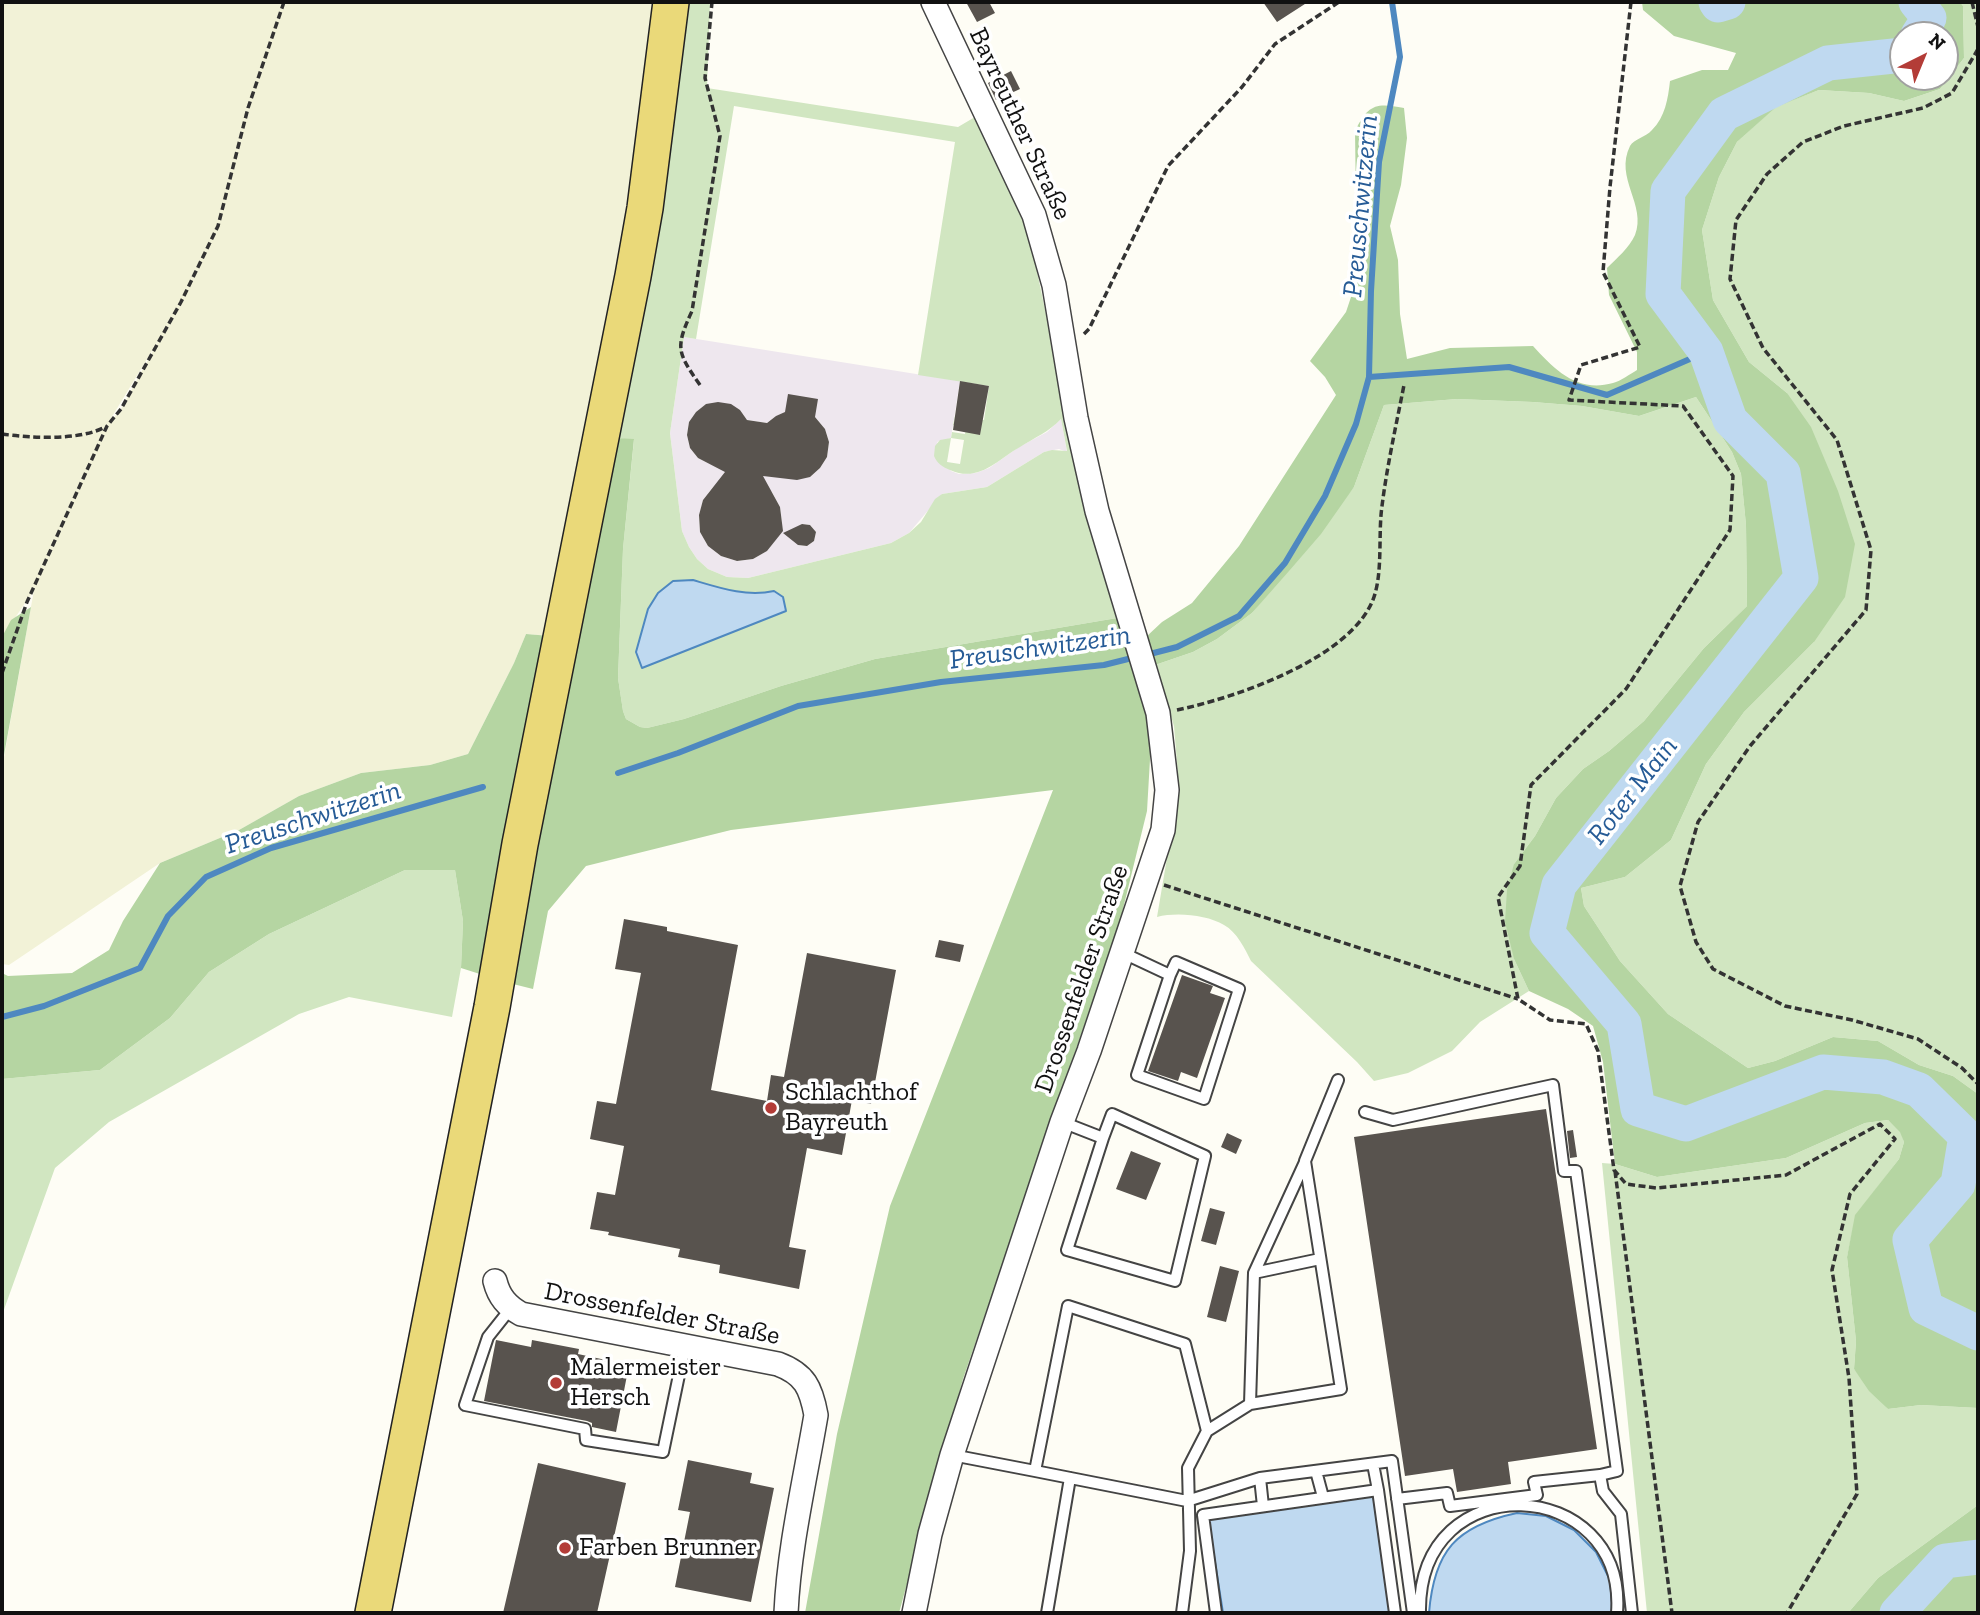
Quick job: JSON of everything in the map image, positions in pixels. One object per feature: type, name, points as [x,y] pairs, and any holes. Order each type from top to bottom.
[{"type":"main road","points":[[373,1613],[492,1007],[523,830],[634,276],[671,2]]},
{"type":"street","name":"Bayreuther Straße","points":[[933,2],[1034,215],[1055,285],[1066,354]]},
{"type":"street","name":"Drossenfelder Straße","points":[[914,1613],[930,1534],[952,1455],[1062,1122],[1163,830],[1167,790],[1156,708],[1097,511],[1076,418],[1066,354]]},
{"type":"street","name":"Drossenfelder Straße","points":[[495,1281],[497,1291],[511,1308],[521,1314],[778,1364],[791,1369],[804,1380],[813,1398],[816,1415],[794,1545],[786,1613]]},
{"type":"lane","points":[[1121,952],[1170,975]]},
{"type":"lane","points":[[1176,962],[1239,989],[1204,1099],[1137,1075],[1170,975],[1176,962]]},
{"type":"lane","points":[[1250,1404],[1254,1273],[1338,1080]]},
{"type":"lane","points":[[1366,1112],[1392,1120],[1553,1085],[1564,1171],[1576,1171],[1617,1471],[1534,1482],[1537,1495],[1483,1510],[1455,1527],[1434,1550],[1422,1580],[1417,1613]]},
{"type":"lane","points":[[1112,1114],[1205,1156],[1175,1281],[1068,1250],[1103,1138],[1112,1114]]},
{"type":"lane","points":[[1062,1122],[1103,1138]]},
{"type":"lane","points":[[1182,1613],[1190,1552],[1188,1468],[1207,1431],[1250,1404],[1341,1389],[1305,1161]]},
{"type":"lane","points":[[1254,1273],[1320,1259]]},
{"type":"lane","points":[[1035,1471],[1068,1306],[1185,1344],[1207,1431]]},
{"type":"lane","points":[[511,1308],[488,1338],[465,1405],[585,1430],[586,1440],[663,1452],[685,1346]]},
{"type":"lane","points":[[952,1455],[1187,1501],[1260,1479],[1392,1461],[1411,1597],[1417,1613]]},
{"type":"lane","points":[[1373,1464],[1395,1613]]},
{"type":"lane","points":[[1316,1471],[1323,1497]]},
{"type":"lane","points":[[1600,1475],[1603,1491],[1621,1514],[1632,1613]]},
{"type":"lane","points":[[1047,1613],[1070,1478]]},
{"type":"lane","points":[[1260,1479],[1263,1506]]},
{"type":"lane","points":[[1216,1613],[1203,1515],[1378,1490]]},
{"type":"lane","points":[[1397,1499],[1447,1493],[1450,1506],[1514,1501],[1547,1508],[1577,1523],[1601,1547],[1615,1578],[1617,1613]]},
{"type":"lane","points":[[1616,1594],[1631,1593]]},
{"type":"lane","points":[[1393,1600],[1411,1597]]},
{"type":"path","points":[[2,673],[27,602],[107,426],[121,409],[181,303],[218,226],[248,108],[284,2]]},
{"type":"path","points":[[699,385],[684,361],[680,345],[681,334],[692,311],[720,136],[705,78],[712,2]]},
{"type":"path","points":[[1066,354],[1089,329],[1168,166],[1242,87],[1275,44],[1339,2]]},
{"type":"path","points":[[1518,999],[1498,897],[1520,866],[1531,785],[1626,689],[1730,530],[1733,475],[1684,406],[1569,400],[1581,365],[1640,347],[1603,272],[1631,2]]},
{"type":"path","points":[[1972,2],[1978,27]]},
{"type":"path","points":[[1978,49],[1952,93],[1923,108],[1844,126],[1803,142],[1767,173],[1736,220],[1730,279],[1763,348],[1837,440],[1871,550],[1866,610],[1751,746],[1698,822],[1680,886],[1696,943],[1713,969],[1785,1006],[1852,1020],[1918,1039],[1962,1069],[1978,1084]]},
{"type":"path","points":[[1156,708],[1253,689],[1289,673],[1324,652],[1355,627],[1374,597],[1379,565],[1381,509],[1404,386]]},
{"type":"path","points":[[2,434],[77,436],[94,433],[107,426]]},
{"type":"path","points":[[1146,879],[1518,999],[1549,1020],[1586,1024],[1598,1051],[1672,1613]]},
{"type":"path","points":[[1615,1170],[1626,1184],[1656,1188],[1786,1175],[1880,1124],[1895,1139],[1850,1194],[1832,1270],[1849,1378],[1857,1494],[1787,1613]]},
{"type":"shaded area","points":[[684,337],[960,381],[951,438],[937,442],[951,471],[959,474],[976,473],[989,468],[1047,432],[1061,419],[1067,452],[1059,449],[1044,452],[987,487],[942,494],[909,533],[891,543],[748,578],[727,577],[708,569],[697,559],[682,531],[670,433]],"holes":[[[706,404],[740,410],[747,420],[767,423],[789,411],[815,417],[825,429],[829,442],[827,457],[810,477],[710,464],[698,458],[690,448],[687,435],[689,422]],[[759,482],[772,492],[780,507],[782,523],[777,538],[767,551],[753,559],[737,561],[721,556],[708,546],[700,532],[699,516],[703,500],[713,487]],[[802,524],[810,525],[816,532],[814,541],[807,546],[798,545],[794,529]]]},
{"type":"green space","points":[[2,2],[660,2],[641,157],[550,636],[526,634],[468,754],[430,765],[361,773],[299,796],[239,830],[160,863],[9,965],[2,964],[2,768],[34,590],[2,637]],"holes":[[[161,336],[121,409],[111,421]]]},
{"type":"green space","points":[[685,2],[710,2],[707,88],[958,127],[975,117],[1028,228],[1077,464],[1117,618],[875,659],[781,686],[684,719],[647,728],[640,727],[626,719],[618,678],[623,549],[634,440],[615,438]],"holes":[[[734,106],[955,142],[918,375],[989,386],[984,420],[955,416],[953,425],[966,427],[965,434],[952,432],[951,438],[940,440],[935,446],[934,456],[938,463],[945,468],[970,474],[987,468],[1061,419],[1067,451],[1044,452],[987,487],[942,494],[935,499],[921,522],[909,533],[891,543],[748,578],[727,577],[708,569],[689,547],[682,531],[670,433],[684,337],[696,339]],[[951,438],[964,440],[960,464],[947,462]],[[693,580],[743,592],[774,591],[636,652]]]},
{"type":"green space","points":[[1642,2],[1960,2],[1963,6],[1964,58],[1959,64],[1959,21],[1889,21],[1889,91],[1934,91],[1904,101],[1869,93],[1819,90],[1776,107],[1737,142],[1719,177],[1702,230],[1713,300],[1749,362],[1787,393],[1811,427],[1838,491],[1855,544],[1845,597],[1814,642],[1744,712],[1706,764],[1671,840],[1625,877],[1581,888],[1584,906],[1620,961],[1668,1014],[1748,1068],[1775,1061],[1833,1037],[1878,1041],[1919,1065],[1953,1076],[1978,1094],[1978,1408],[1921,1405],[1888,1409],[1869,1391],[1854,1369],[1856,1341],[1847,1257],[1855,1215],[1899,1159],[1904,1142],[1900,1132],[1888,1120],[1865,1123],[1786,1158],[1657,1177],[1615,1164],[1603,1062],[1593,1026],[1568,1009],[1529,991],[1514,959],[1505,922],[1507,890],[1514,864],[1535,836],[1556,798],[1583,769],[1644,721],[1704,648],[1747,606],[1746,525],[1741,474],[1732,452],[1696,397],[1639,416],[1582,406],[1533,402],[1457,399],[1384,405],[1354,487],[1321,534],[1252,613],[1217,639],[1193,652],[1155,665],[1146,637],[1162,622],[1192,603],[1239,546],[1336,395],[1325,377],[1310,361],[1346,312],[1357,279],[1355,131],[1364,116],[1373,108],[1386,105],[1404,108],[1407,138],[1401,185],[1390,226],[1398,260],[1400,314],[1407,359],[1450,348],[1533,346],[1558,371],[1588,385],[1613,383],[1637,370],[1637,352],[1609,295],[1607,268],[1630,244],[1638,224],[1626,158],[1630,146],[1649,132],[1663,114],[1670,81],[1702,70],[1728,70],[1736,53],[1674,36],[1643,10]]},
{"type":"green space","points":[[1960,2],[1978,2],[1978,1094],[1953,1076],[1919,1065],[1878,1041],[1833,1037],[1775,1061],[1748,1068],[1668,1014],[1620,961],[1584,906],[1581,888],[1625,877],[1671,840],[1706,764],[1744,712],[1814,642],[1787,393],[1749,362],[1713,300],[1702,230],[1719,177],[1737,142],[1775,107],[1819,90],[1869,93],[1904,101],[1934,91],[1959,91],[1959,64],[1964,58],[1963,6]]},
{"type":"green space","points":[[1696,397],[1732,452],[1741,474],[1746,525],[1747,606],[1704,648],[1644,721],[1583,769],[1556,798],[1535,836],[1514,864],[1514,959],[1529,991],[1480,1022],[1452,1051],[1408,1073],[1374,1081],[1251,961],[1229,928],[1192,915],[1157,917],[1179,787],[1174,726],[1155,665],[1193,652],[1217,639],[1252,613],[1354,487],[1384,405],[1457,399],[1533,402],[1582,406],[1639,416]]},
{"type":"green space","points":[[615,438],[634,439],[623,549],[618,678],[626,719],[640,727],[647,728],[684,719],[781,686],[875,659],[1117,618],[1144,703],[1151,742],[1147,811],[1120,921],[963,1379],[899,1613],[805,1613],[837,1434],[890,1206],[1053,790],[731,830],[586,866],[548,911],[533,989],[509,983]]},
{"type":"green space","points":[[31,607],[2,766],[2,637],[11,620]]},
{"type":"green space","points":[[526,634],[550,636],[483,975],[461,968],[463,921],[455,870],[405,870],[269,934],[209,972],[170,1018],[100,1070],[2,1079],[2,973],[8,976],[72,973],[109,950],[123,921],[160,863],[239,830],[299,796],[361,773],[430,765],[468,754]]},
{"type":"green space","points":[[405,870],[455,870],[463,921],[461,968],[452,1017],[349,997],[299,1014],[109,1122],[55,1168],[2,1315],[2,1079],[100,1070],[170,1018],[209,972],[269,934]]},
{"type":"green space","points":[[1888,1120],[1901,1132],[1904,1142],[1899,1159],[1856,1215],[1847,1257],[1856,1341],[1854,1369],[1888,1409],[1921,1405],[1978,1408],[1978,1505],[1878,1578],[1848,1613],[1647,1613],[1602,1163],[1615,1164],[1657,1177],[1786,1158],[1865,1123]]},
{"type":"green space","points":[[1978,1505],[1978,1613],[1848,1613],[1878,1578]]},
{"type":"water","points":[[693,580],[743,592],[774,591],[783,597],[786,611],[642,668],[636,652],[648,609],[658,593],[673,581]]},
{"type":"water","points":[[1373,1494],[1390,1613],[1223,1613],[1208,1518]]},
{"type":"water","points":[[1517,1513],[1546,1516],[1574,1530],[1596,1552],[1610,1580],[1613,1613],[1429,1613],[1436,1573],[1452,1545],[1478,1525]]},
{"type":"building","points":[[966,2],[989,2],[995,13],[977,22]]},
{"type":"building","points":[[1263,2],[1308,2],[1277,22]]},
{"type":"building","points":[[1011,71],[1020,89],[996,100],[988,83]]},
{"type":"building","points":[[960,381],[989,386],[980,435],[953,430]]},
{"type":"building","points":[[788,394],[818,399],[815,417],[825,429],[829,442],[827,457],[810,477],[797,480],[763,476],[780,507],[783,531],[767,551],[753,559],[737,561],[721,556],[708,546],[700,532],[699,515],[703,500],[725,472],[698,458],[690,448],[687,435],[689,422],[706,404],[718,402],[731,404],[740,410],[747,420],[767,423],[785,412]]},
{"type":"building","points":[[802,524],[810,525],[816,532],[814,541],[807,546],[798,545],[783,533]]},
{"type":"building","name":"Schlachthof Bayreuth","points":[[624,919],[667,927],[667,931],[738,945],[711,1090],[767,1101],[771,1075],[784,1077],[807,953],[896,970],[871,1104],[852,1100],[842,1155],[807,1148],[789,1247],[806,1250],[799,1289],[719,1273],[720,1265],[678,1257],[680,1249],[590,1229],[597,1192],[615,1195],[624,1146],[590,1139],[597,1101],[616,1104],[641,973],[615,969]]},
{"type":"building","points":[[939,940],[964,945],[960,962],[935,957]]},
{"type":"building","points":[[1182,975],[1213,986],[1210,993],[1225,998],[1197,1078],[1181,1072],[1178,1081],[1148,1071]]},
{"type":"building","points":[[1546,1109],[1597,1449],[1508,1462],[1511,1484],[1457,1492],[1453,1469],[1405,1476],[1354,1137]]},
{"type":"building","points":[[1573,1130],[1577,1157],[1570,1158],[1567,1131]]},
{"type":"building","points":[[1227,1133],[1242,1140],[1236,1154],[1221,1147]]},
{"type":"building","points":[[1131,1151],[1161,1163],[1146,1200],[1116,1189]]},
{"type":"building","points":[[1210,1208],[1225,1212],[1216,1245],[1201,1241]]},
{"type":"building","points":[[1220,1266],[1239,1271],[1226,1322],[1207,1317]]},
{"type":"building","name":"Malermeister Hersch","points":[[496,1340],[531,1347],[532,1340],[579,1349],[578,1354],[629,1365],[616,1432],[592,1427],[592,1423],[587,1421],[484,1401]]},
{"type":"building","points":[[688,1460],[752,1473],[750,1483],[774,1488],[751,1602],[675,1587],[690,1512],[678,1510]]},
{"type":"building","name":"Farben Brunner","points":[[538,1463],[626,1483],[597,1613],[503,1613]]},
{"type":"waterway","name":"Preuschwitzerin","points":[[1146,655],[1177,647],[1239,616],[1285,563],[1325,496],[1356,424],[1369,377],[1379,162],[1400,57],[1392,2]]},
{"type":"waterway","name":"Roter Main","points":[[1716,2],[1718,5],[1728,2]]},
{"type":"waterway","name":"Roter Main","points":[[1916,2],[1929,18],[1927,21]]},
{"type":"waterway","name":"Roter Main","points":[[1889,56],[1828,63],[1724,114],[1668,191],[1663,294],[1706,352],[1730,420],[1783,473],[1801,578],[1559,885],[1547,933],[1624,1024],[1638,1109],[1686,1124],[1823,1072],[1883,1077],[1919,1090],[1966,1136],[1958,1184],[1910,1240],[1926,1308],[1978,1333]]},
{"type":"waterway","points":[[1369,377],[1509,367],[1607,395],[1706,352]]},
{"type":"waterway","name":"Preuschwitzerin","points":[[618,773],[678,753],[798,706],[941,682],[1104,665],[1136,657]]},
{"type":"waterway","name":"Preuschwitzerin","points":[[2,1017],[44,1006],[140,968],[168,916],[206,877],[271,848],[483,787]]},
{"type":"waterway","name":"Roter Main","points":[[1897,1613],[1945,1561],[1978,1557]]},
{"type":"place","name":"Schlachthof Bayreuth","points":[[771,1108]]},
{"type":"place","name":"Malermeister Hersch","points":[[556,1383]]},
{"type":"place","name":"Farben Brunner","points":[[565,1548]]}]
